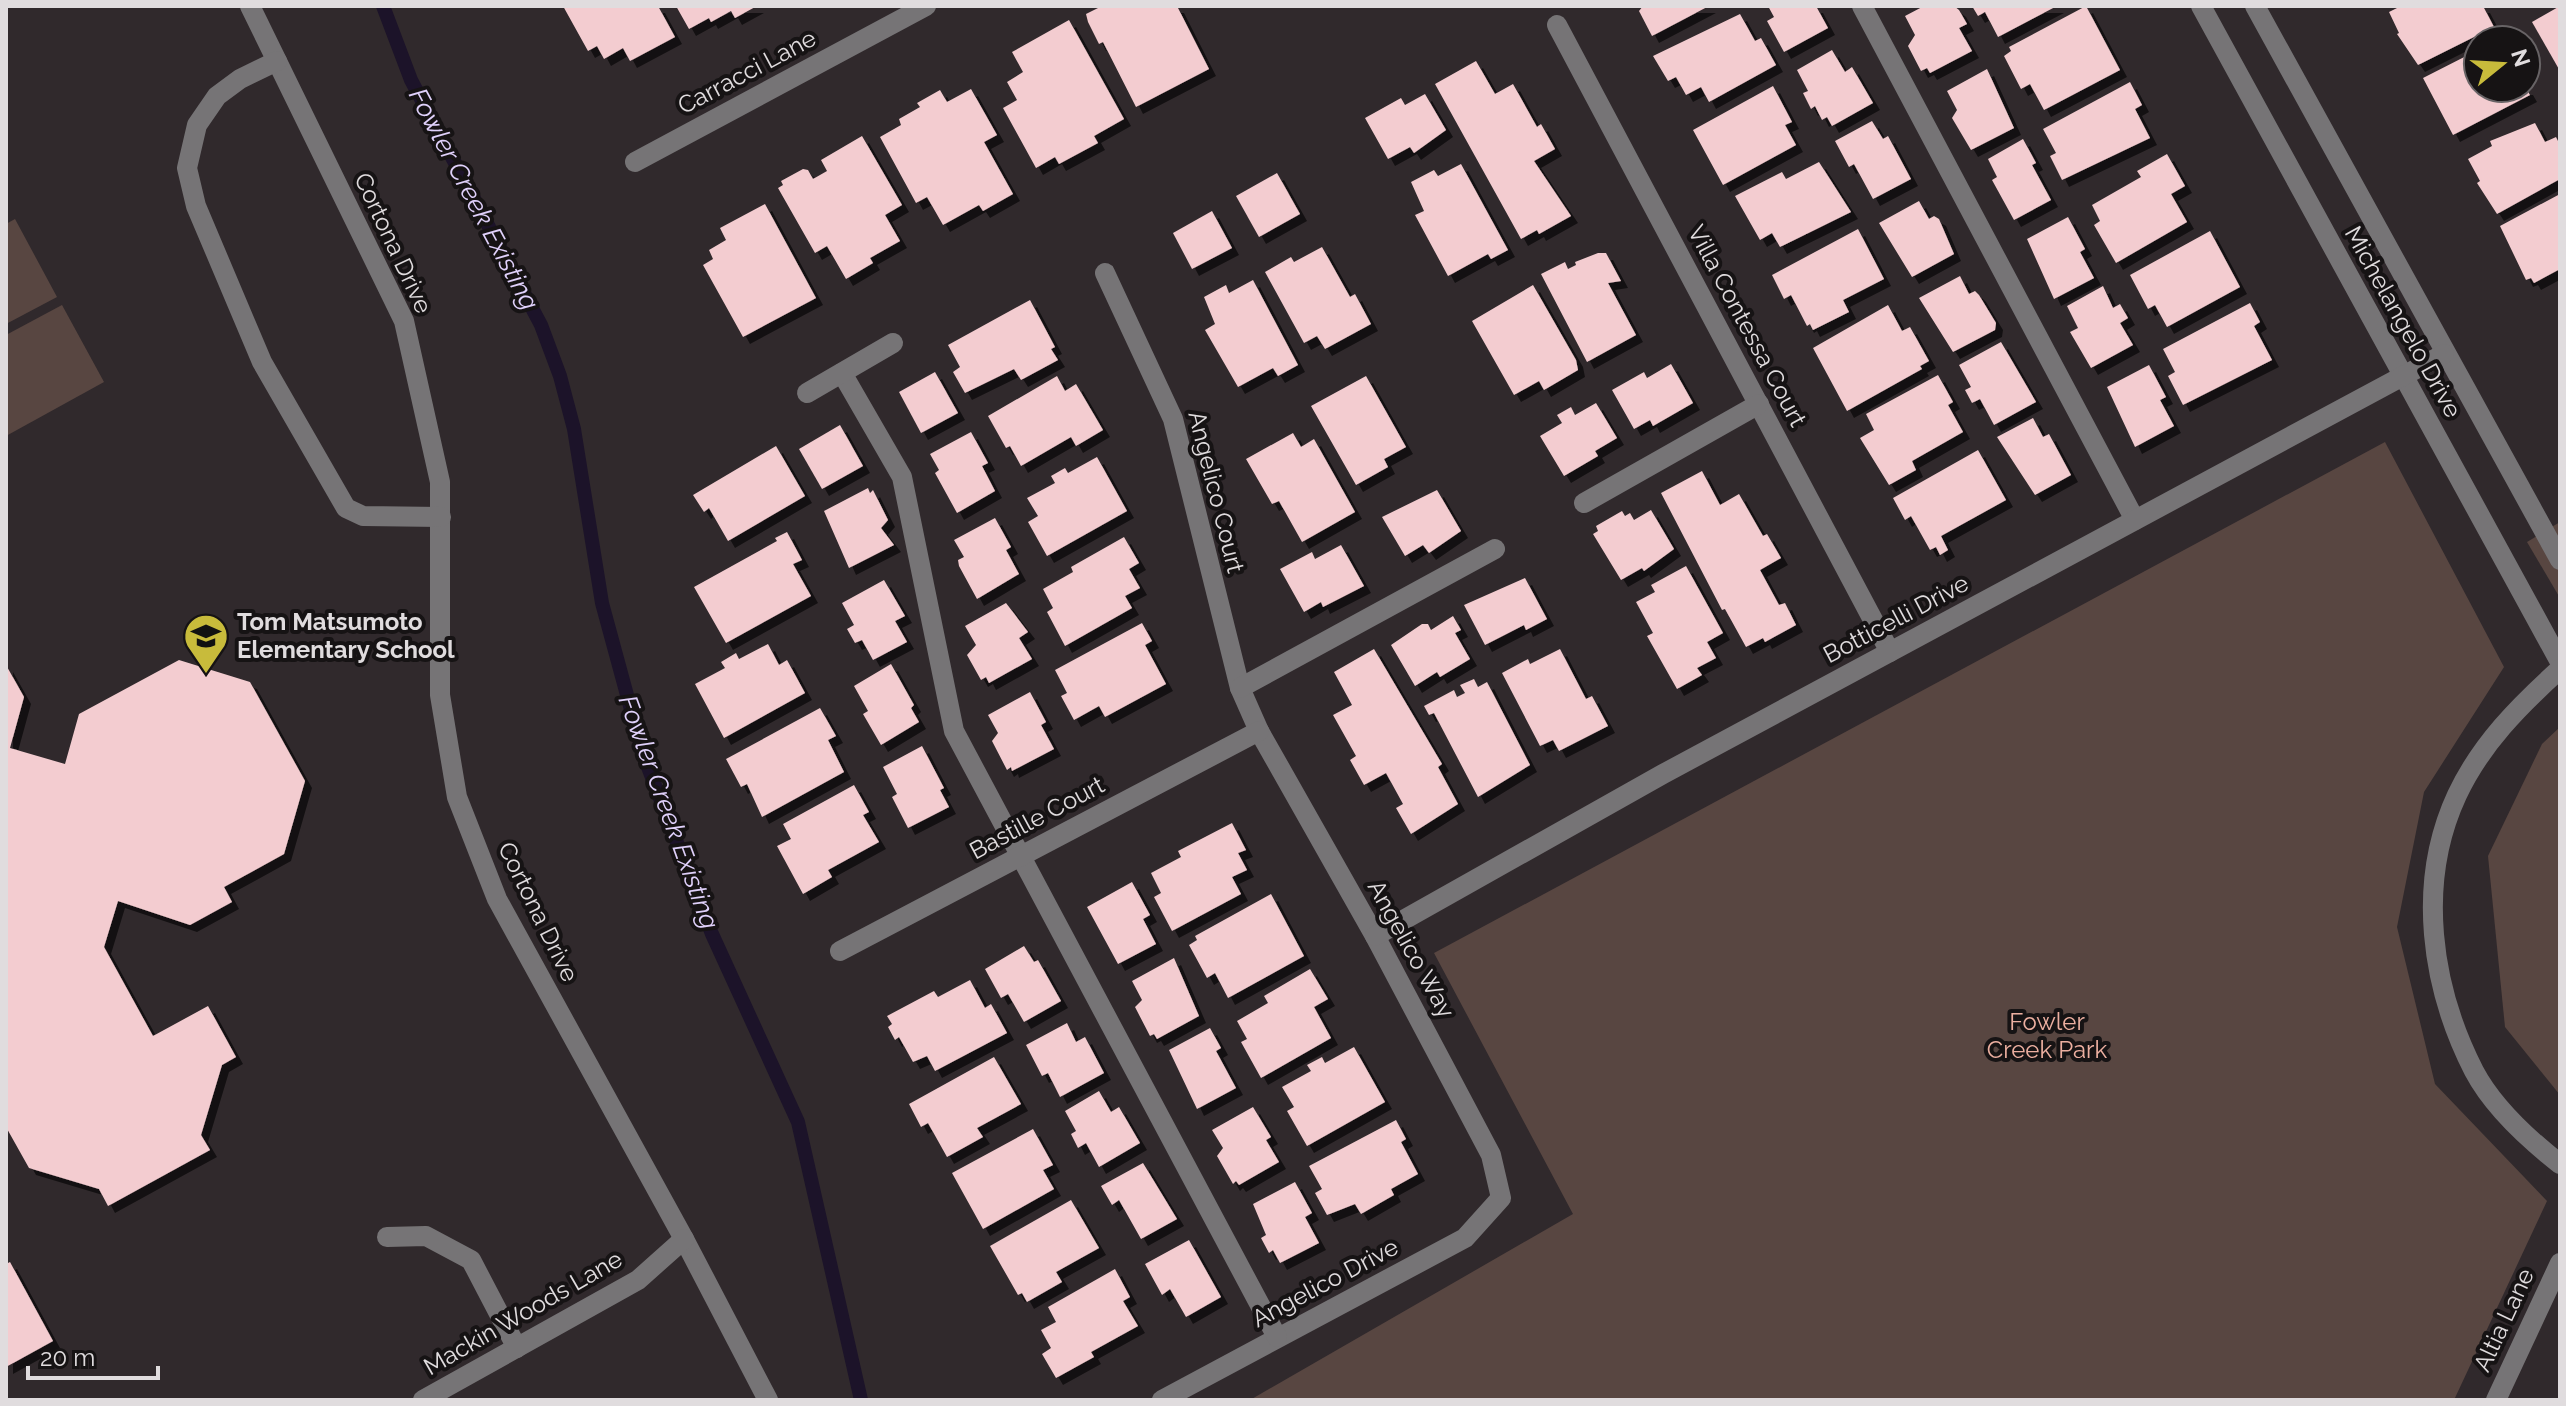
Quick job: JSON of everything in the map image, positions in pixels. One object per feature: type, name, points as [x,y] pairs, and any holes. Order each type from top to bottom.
[{"type":"street","name":"Cortona Drive","points":[[250,6],[404,321],[440,482],[440,695],[457,797],[497,899],[684,1239],[768,1400]]},
{"type":"street","name":"Carracci Lane","points":[[635,162],[926,6]]},
{"type":"street","points":[[1862,6],[2135,520]]},
{"type":"street","name":"Michelangelo Drive","points":[[2201,6],[2560,662]]},
{"type":"street","name":"Michelangelo Drive","points":[[2255,6],[2560,560]]},
{"type":"street","name":"Villa Contessa Court","points":[[1557,25],[1890,652]]},
{"type":"street","points":[[277,61],[240,79],[217,96],[197,125],[187,168],[196,206],[262,362],[346,508],[363,516],[441,517]]},
{"type":"street","name":"Angelico Court","points":[[1105,273],[1173,419],[1240,688],[1259,731]]},
{"type":"street","points":[[807,393],[893,343]]},
{"type":"street","name":"Botticelli Drive","points":[[1375,936],[1890,652],[2444,354]]},
{"type":"street","points":[[842,373],[902,477],[954,731],[1277,1337]]},
{"type":"street","points":[[1584,503],[1759,404]]},
{"type":"street","points":[[1240,688],[1495,549]]},
{"type":"street","points":[[2560,669],[2506,717],[2457,795],[2439,853],[2432,915],[2440,986],[2475,1073],[2515,1126],[2560,1164]]},
{"type":"street","name":"Bastille Court","points":[[840,951],[1259,731]]},
{"type":"street","name":"Angelico Way","points":[[1259,731],[1375,936],[1491,1155],[1501,1198]]},
{"type":"street","name":"Angelico Drive","points":[[1162,1400],[1465,1238],[1501,1198]]},
{"type":"street","points":[[387,1237],[426,1236],[471,1260],[517,1348]]},
{"type":"street","name":"Mackin Woods Lane","points":[[423,1400],[638,1280],[684,1239]]},
{"type":"street","name":"Altia Lane","points":[[2496,1400],[2560,1263]]},
{"type":"green space","points":[[15,219],[57,297],[6,324],[6,224]]},
{"type":"green space","points":[[62,305],[104,382],[6,436],[6,335]]},
{"type":"green space","name":"Fowler Creek Park","points":[[2385,442],[2504,667],[2424,792],[2397,927],[2435,1084],[2547,1201],[2454,1400],[1250,1400],[1573,1214],[1434,953]]},
{"type":"green space","points":[[2560,522],[2560,598],[2527,542]]},
{"type":"green space","points":[[2560,727],[2560,1095],[2505,1027],[2488,856],[2542,744]]},
{"type":"building","points":[[563,6],[658,6],[675,37],[630,61],[623,48],[604,59],[597,46],[588,51]]},
{"type":"building","points":[[676,6],[757,6],[735,18],[731,11],[689,29]]},
{"type":"building","points":[[1102,6],[1177,6],[1209,69],[1136,107],[1103,42],[1099,44],[1088,22],[1086,14]]},
{"type":"building","points":[[1643,6],[1709,6],[1652,36],[1639,11]]},
{"type":"building","points":[[1768,6],[1816,6],[1828,28],[1784,52],[1767,21],[1774,17]]},
{"type":"building","points":[[1924,6],[1954,6],[1959,10],[1967,24],[1959,28],[1972,51],[1930,73],[1927,68],[1921,71],[1908,46],[1915,35],[1905,16]]},
{"type":"building","points":[[1972,6],[2057,6],[1998,37],[1985,12],[1978,16]]},
{"type":"building","points":[[2086,6],[2120,70],[2044,110],[2030,84],[2021,89],[2004,56],[2011,51],[2009,47]]},
{"type":"building","points":[[2401,6],[2483,6],[2492,24],[2462,24],[2462,43],[2418,65],[2397,34],[2389,12]]},
{"type":"building","points":[[2560,6],[2560,71],[2542,40],[2542,24],[2532,22]]},
{"type":"building","points":[[1740,14],[1755,41],[1761,38],[1776,65],[1709,102],[1701,87],[1686,95],[1676,77],[1668,81],[1653,56]]},
{"type":"building","points":[[1069,20],[1124,119],[1094,136],[1098,143],[1059,164],[1055,157],[1036,168],[1003,108],[1017,100],[1007,82],[1023,72],[1012,52]]},
{"type":"building","points":[[1832,50],[1845,72],[1852,67],[1873,103],[1832,126],[1827,117],[1822,120],[1815,106],[1811,109],[1803,93],[1808,91],[1797,70]]},
{"type":"building","points":[[2462,58],[2462,104],[2513,104],[2453,135],[2423,78]]},
{"type":"building","points":[[1476,61],[1495,94],[1513,84],[1537,127],[1541,124],[1555,149],[1534,161],[1571,216],[1539,234],[1537,230],[1521,239],[1435,84]]},
{"type":"building","points":[[1987,69],[2014,128],[1971,150],[1952,118],[1957,110],[1947,91]]},
{"type":"building","points":[[2130,82],[2142,105],[2135,109],[2150,138],[2062,180],[2050,156],[2056,153],[2043,129]]},
{"type":"building","points":[[1773,86],[1792,122],[1785,125],[1796,145],[1723,185],[1693,130]]},
{"type":"building","points":[[971,89],[997,135],[984,142],[1013,194],[983,211],[979,205],[943,225],[927,197],[916,203],[880,137],[901,125],[899,119],[920,107],[917,103],[940,90],[947,102]]},
{"type":"building","points":[[1425,94],[1446,130],[1414,153],[1410,147],[1388,159],[1365,118],[1401,98],[1405,105]]},
{"type":"building","points":[[1872,121],[1883,139],[1888,136],[1911,179],[1873,199],[1854,164],[1849,167],[1835,141]]},
{"type":"building","points":[[2535,123],[2545,142],[2556,137],[2560,145],[2560,179],[2497,214],[2477,183],[2480,181],[2468,159],[2492,146],[2490,141]]},
{"type":"building","points":[[862,136],[902,205],[885,215],[900,241],[870,258],[873,263],[846,279],[827,246],[815,253],[778,188],[783,185],[781,181],[803,169],[808,170],[813,179],[827,171],[821,160]]},
{"type":"building","points":[[2023,139],[2036,163],[2032,165],[2051,200],[2014,220],[1992,180],[1997,177],[1988,159]]},
{"type":"building","points":[[2167,154],[2185,186],[2171,194],[2187,222],[2116,263],[2094,225],[2100,221],[2092,205],[2141,177],[2137,171]]},
{"type":"building","points":[[1819,162],[1851,212],[1780,247],[1772,233],[1760,240],[1735,196],[1782,172],[1786,179]]},
{"type":"building","points":[[1461,164],[1508,250],[1491,259],[1488,254],[1448,276],[1415,215],[1424,211],[1411,182],[1434,170],[1438,176]]},
{"type":"building","points":[[1277,173],[1300,214],[1259,237],[1236,196]]},
{"type":"building","points":[[2560,194],[2560,269],[2534,283],[2531,278],[2526,280],[2500,226]]},
{"type":"building","points":[[1919,201],[1929,219],[1934,216],[1939,219],[1954,254],[1912,277],[1879,223]]},
{"type":"building","points":[[765,204],[816,298],[743,337],[703,265],[713,259],[709,250],[726,240],[720,228]]},
{"type":"building","points":[[1212,211],[1232,248],[1192,269],[1173,233]]},
{"type":"building","points":[[2068,217],[2085,249],[2080,252],[2094,278],[2054,299],[2027,239]]},
{"type":"building","points":[[1858,229],[1884,279],[1843,300],[1849,312],[1813,330],[1810,324],[1807,326],[1791,295],[1784,299],[1772,275]]},
{"type":"building","points":[[2210,231],[2240,287],[2167,327],[2155,305],[2148,309],[2130,275]]},
{"type":"building","points":[[1322,247],[1350,297],[1355,294],[1371,324],[1325,349],[1317,336],[1304,343],[1265,272],[1291,257],[1294,262]]},
{"type":"building","points":[[1606,253],[1621,281],[1608,283],[1636,335],[1587,362],[1541,274],[1565,262],[1568,269],[1576,265],[1575,262]]},
{"type":"building","points":[[1960,276],[1969,294],[1975,291],[1979,295],[1996,323],[1995,330],[1953,352],[1919,298]]},
{"type":"building","points":[[1253,280],[1298,365],[1278,376],[1273,368],[1238,387],[1205,330],[1215,324],[1204,297],[1226,285],[1229,293]]},
{"type":"building","points":[[1533,285],[1576,360],[1578,370],[1544,390],[1539,381],[1514,395],[1472,321]]},
{"type":"building","points":[[2103,286],[2113,308],[2120,304],[2128,318],[2120,323],[2133,345],[2091,368],[2070,332],[2078,328],[2067,306]]},
{"type":"building","points":[[1030,300],[1055,347],[1051,349],[1058,360],[1021,380],[1014,369],[965,393],[953,372],[960,367],[948,345]]},
{"type":"building","points":[[2250,303],[2260,322],[2254,326],[2272,360],[2183,405],[2168,376],[2175,372],[2163,349]]},
{"type":"building","points":[[1888,305],[1902,331],[1910,327],[1929,361],[1920,366],[1922,369],[1847,411],[1813,348]]},
{"type":"building","points":[[2001,342],[2036,402],[1994,425],[1980,399],[1972,403],[1965,390],[1971,387],[1959,365]]},
{"type":"building","points":[[1671,364],[1693,403],[1653,426],[1650,420],[1634,429],[1612,390],[1644,372],[1647,378]]},
{"type":"building","points":[[2149,365],[2166,397],[2160,400],[2174,426],[2135,447],[2107,387]]},
{"type":"building","points":[[935,372],[958,413],[921,433],[899,392]]},
{"type":"building","points":[[1938,375],[1953,402],[1948,405],[1963,432],[1912,461],[1916,470],[1889,485],[1860,438],[1874,430],[1866,414]]},
{"type":"building","points":[[1057,376],[1065,391],[1076,384],[1103,430],[1076,446],[1071,437],[1021,466],[1010,446],[1006,448],[988,416]]},
{"type":"building","points":[[1366,376],[1406,447],[1384,459],[1388,467],[1356,485],[1311,406]]},
{"type":"building","points":[[1596,403],[1617,438],[1595,451],[1598,456],[1564,476],[1540,436],[1562,423],[1557,415],[1571,407],[1575,415]]},
{"type":"building","points":[[2033,418],[2043,437],[2049,434],[2071,475],[2035,495],[1997,437]]},
{"type":"building","points":[[840,425],[863,466],[822,489],[799,449]]},
{"type":"building","points":[[971,432],[988,463],[982,466],[995,491],[957,513],[935,473],[939,470],[930,454]]},
{"type":"building","points":[[1293,433],[1301,447],[1314,439],[1355,512],[1302,542],[1279,501],[1272,504],[1246,459]]},
{"type":"building","points":[[776,446],[805,496],[728,541],[709,508],[704,512],[693,495]]},
{"type":"building","points":[[1978,450],[2006,500],[1941,536],[1948,550],[1940,555],[1936,547],[1930,550],[1911,516],[1905,520],[1893,498]]},
{"type":"building","points":[[1097,457],[1127,511],[1047,556],[1028,522],[1038,516],[1027,498],[1055,483],[1051,476],[1065,468],[1068,473]]},
{"type":"building","points":[[1702,471],[1720,505],[1739,494],[1763,536],[1767,534],[1781,558],[1760,570],[1779,605],[1785,603],[1796,625],[1765,642],[1763,638],[1746,647],[1725,609],[1722,610],[1661,493]]},
{"type":"building","points":[[868,488],[870,493],[873,490],[888,520],[881,528],[894,545],[849,568],[824,511]]},
{"type":"building","points":[[1437,490],[1461,531],[1429,553],[1423,545],[1405,556],[1382,517]]},
{"type":"building","points":[[1651,510],[1674,549],[1644,571],[1642,568],[1621,580],[1593,534],[1598,531],[1596,526],[1622,511],[1625,516],[1630,513],[1634,520]]},
{"type":"building","points":[[995,518],[1011,547],[1006,550],[1019,574],[977,599],[959,566],[958,560],[964,557],[954,540]]},
{"type":"building","points":[[787,532],[802,560],[793,564],[811,596],[726,643],[694,587],[777,541],[775,538]]},
{"type":"building","points":[[1124,537],[1139,563],[1129,569],[1140,588],[1125,596],[1132,608],[1065,646],[1047,612],[1053,608],[1043,589],[1073,572],[1071,567]]},
{"type":"building","points":[[1341,545],[1364,586],[1323,607],[1321,602],[1304,612],[1280,569],[1312,552],[1315,559]]},
{"type":"building","points":[[1686,566],[1723,633],[1707,642],[1716,658],[1697,668],[1702,675],[1677,689],[1647,636],[1653,633],[1636,602],[1655,592],[1651,585]]},
{"type":"building","points":[[1525,578],[1547,619],[1526,630],[1524,625],[1485,645],[1464,605]]},
{"type":"building","points":[[884,580],[905,616],[895,621],[907,642],[873,660],[862,640],[855,643],[847,629],[854,625],[842,603]]},
{"type":"building","points":[[1006,603],[1028,632],[1019,638],[1032,659],[989,683],[986,677],[981,680],[967,655],[976,645],[965,626]]},
{"type":"building","points":[[1453,616],[1461,630],[1455,633],[1470,659],[1440,677],[1437,672],[1415,686],[1391,645],[1422,624],[1428,624],[1431,630]]},
{"type":"building","points":[[1142,623],[1152,641],[1145,645],[1166,684],[1105,717],[1099,706],[1074,720],[1061,696],[1067,693],[1055,670]]},
{"type":"building","points":[[768,644],[779,665],[787,660],[805,693],[724,738],[695,684],[725,668],[721,662],[736,653],[739,659]]},
{"type":"building","points":[[1374,649],[1442,764],[1438,767],[1458,804],[1411,834],[1396,808],[1403,804],[1386,773],[1364,785],[1350,760],[1356,756],[1333,715],[1352,705],[1334,672]]},
{"type":"building","points":[[1560,649],[1586,699],[1592,696],[1608,726],[1559,751],[1553,740],[1540,746],[1502,673],[1528,659],[1530,664]]},
{"type":"building","points":[[179,660],[250,682],[305,781],[284,854],[224,887],[232,902],[190,925],[118,901],[104,947],[153,1036],[208,1006],[236,1057],[222,1065],[201,1135],[210,1150],[108,1206],[99,1189],[29,1168],[6,1127],[6,665],[24,697],[10,748],[65,764],[79,714]]},
{"type":"building","points":[[891,664],[914,705],[911,708],[919,722],[881,745],[863,714],[868,711],[854,686]]},
{"type":"building","points":[[1474,679],[1478,687],[1487,682],[1530,765],[1478,797],[1434,713],[1429,715],[1424,706],[1454,690],[1457,697],[1465,693],[1460,685]]},
{"type":"building","points":[[1030,692],[1046,722],[1041,725],[1054,749],[1012,771],[1011,767],[1007,770],[992,741],[998,733],[988,715]]},
{"type":"building","points":[[820,708],[836,736],[828,740],[844,772],[762,817],[747,784],[741,787],[726,759]]},
{"type":"building","points":[[922,746],[944,788],[940,790],[949,807],[908,828],[892,797],[897,794],[883,767]]},
{"type":"building","points":[[854,785],[869,812],[863,815],[879,842],[828,870],[832,877],[803,894],[777,846],[791,839],[783,824]]},
{"type":"building","points":[[1232,823],[1246,850],[1238,853],[1247,870],[1232,877],[1241,894],[1172,931],[1154,897],[1161,893],[1151,873],[1181,857],[1178,851]]},
{"type":"building","points":[[1132,882],[1150,915],[1143,919],[1156,944],[1118,964],[1087,907]]},
{"type":"building","points":[[1271,894],[1304,956],[1228,998],[1215,973],[1207,978],[1189,945],[1197,940],[1195,936]]},
{"type":"building","points":[[1024,946],[1034,962],[1038,960],[1061,1001],[1024,1022],[1008,994],[1001,998],[985,969]]},
{"type":"building","points":[[1174,958],[1199,1016],[1157,1039],[1154,1034],[1150,1036],[1135,1007],[1142,1000],[1132,981]]},
{"type":"building","points":[[1310,969],[1328,999],[1314,1007],[1331,1038],[1261,1078],[1241,1042],[1247,1039],[1237,1021],[1268,1003],[1264,996]]},
{"type":"building","points":[[970,980],[985,1008],[991,1004],[1007,1033],[935,1071],[927,1056],[913,1062],[899,1037],[895,1040],[888,1027],[892,1024],[887,1016],[934,991],[938,997]]},
{"type":"building","points":[[1067,1023],[1076,1042],[1085,1037],[1104,1073],[1060,1097],[1048,1073],[1042,1076],[1026,1045]]},
{"type":"building","points":[[1210,1028],[1221,1048],[1216,1051],[1236,1088],[1197,1109],[1169,1050]]},
{"type":"building","points":[[1354,1047],[1385,1102],[1307,1146],[1287,1111],[1294,1107],[1282,1087],[1311,1071],[1307,1065],[1322,1057],[1325,1063]]},
{"type":"building","points":[[994,1057],[1021,1104],[977,1128],[983,1137],[947,1157],[928,1123],[921,1127],[909,1104]]},
{"type":"building","points":[[1099,1091],[1111,1112],[1119,1107],[1140,1143],[1099,1167],[1086,1143],[1078,1148],[1071,1134],[1076,1131],[1065,1111]]},
{"type":"building","points":[[1253,1107],[1271,1137],[1266,1140],[1279,1162],[1239,1185],[1236,1181],[1233,1184],[1217,1156],[1223,1148],[1212,1130]]},
{"type":"building","points":[[1396,1120],[1406,1139],[1401,1142],[1418,1174],[1391,1189],[1394,1195],[1361,1214],[1355,1204],[1327,1215],[1315,1193],[1322,1189],[1309,1166]]},
{"type":"building","points":[[1033,1129],[1053,1165],[1043,1170],[1054,1189],[983,1229],[952,1173]]},
{"type":"building","points":[[1143,1163],[1177,1219],[1141,1239],[1119,1200],[1112,1205],[1101,1186]]},
{"type":"building","points":[[1295,1182],[1312,1213],[1305,1217],[1319,1243],[1280,1263],[1273,1250],[1269,1253],[1261,1238],[1266,1235],[1253,1204]]},
{"type":"building","points":[[1071,1200],[1099,1248],[1056,1272],[1062,1282],[1027,1302],[1022,1293],[1018,1295],[990,1246]]},
{"type":"building","points":[[1189,1240],[1221,1297],[1186,1317],[1170,1289],[1162,1295],[1145,1264]]},
{"type":"building","points":[[10,1262],[53,1341],[6,1367],[6,1264]]},
{"type":"building","points":[[1115,1269],[1130,1297],[1123,1301],[1138,1326],[1091,1352],[1094,1357],[1056,1378],[1042,1354],[1051,1348],[1041,1330],[1056,1322],[1048,1307]]},
{"type":"waterway","name":"Fowler Creek Existing","points":[[383,6],[411,80],[541,325],[560,376],[574,429],[602,603],[643,754],[712,934],[798,1122],[861,1400]]},
{"type":"place","name":"Tom Matsumoto Elementary School","points":[[206,675]]}]
